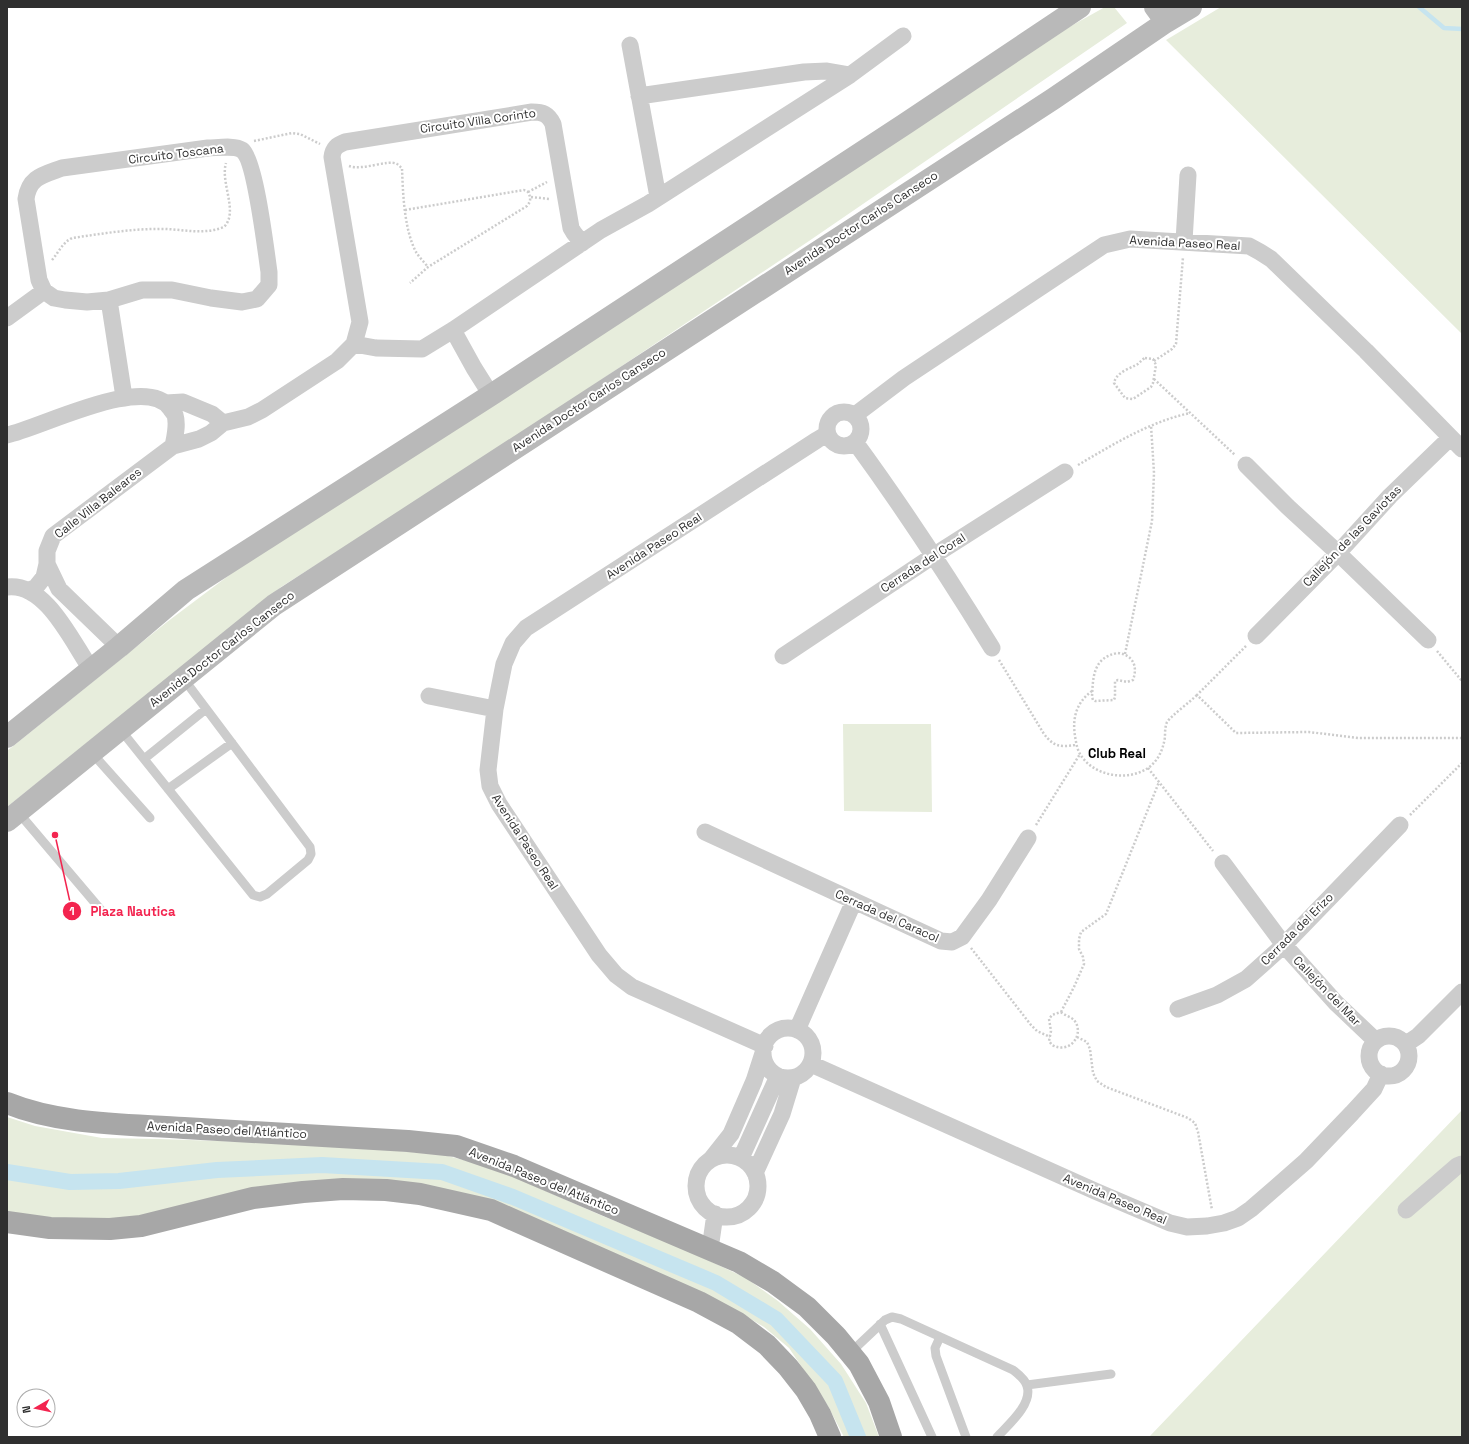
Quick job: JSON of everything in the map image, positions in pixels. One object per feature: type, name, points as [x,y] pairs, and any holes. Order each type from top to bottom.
[{"type":"main road","points":[[7,737],[186,590],[491,395],[1080,7]]},
{"type":"main road","name":"Avenida Doctor Carlos Canseco","points":[[12,816],[274,605],[795,265],[1053,99],[1160,15],[1191,7]]},
{"type":"main road","name":"Avenida Paseo del Atlántico","points":[[7,1103],[16,1107],[61,1118],[114,1124],[408,1140],[456,1146],[514,1166],[710,1249],[739,1262],[773,1282],[807,1307],[859,1364],[879,1402],[891,1437]]},
{"type":"main road","points":[[7,1222],[50,1228],[110,1229],[141,1226],[253,1198],[343,1189],[386,1190],[420,1194],[491,1210],[699,1302],[738,1323],[767,1345],[806,1390],[820,1414],[830,1437]]},
{"type":"street","points":[[354,344],[376,348],[422,349],[453,330],[601,230],[648,204],[850,75],[903,36]]},
{"type":"street","points":[[630,45],[658,197]]},
{"type":"street","points":[[639,96],[804,72],[827,71],[850,75]]},
{"type":"street","name":"Circuito Villa Corinto","points":[[223,423],[248,417],[262,410],[337,361],[354,344],[360,322],[332,157],[333,150],[339,144],[532,112],[542,112],[550,117],[553,124],[572,228],[582,243]]},
{"type":"street","name":"Circuito Toscana","points":[[208,148],[237,148],[243,150],[247,155],[254,177],[269,272],[269,285],[265,292],[257,300],[242,302],[211,298],[172,290],[142,290],[109,300],[87,302],[65,300],[54,298],[44,291],[39,280],[26,199],[29,188],[34,180],[41,175],[62,168],[208,148]]},
{"type":"street","points":[[1184,241],[1188,175]]},
{"type":"street","name":"Avenida Paseo Real","points":[[855,415],[904,378],[1104,245],[1130,239],[1184,241],[1249,246],[1271,259],[1366,351],[1456,444]]},
{"type":"street","points":[[7,318],[44,291]]},
{"type":"street","points":[[109,300],[124,397]]},
{"type":"street","points":[[453,330],[491,395]]},
{"type":"street","points":[[7,435],[30,428],[70,412],[124,397],[153,397],[166,403],[183,402],[212,414],[223,423],[211,433],[199,439],[173,446],[176,433],[175,415],[166,403]]},
{"type":"street","points":[[843,411],[855,415],[859,419],[861,425],[859,438],[849,446],[836,444],[827,434],[826,428],[831,416],[843,411]]},
{"type":"street","name":"Avenida Paseo Real","points":[[764,1049],[632,987],[616,975],[599,955],[499,804],[490,786],[488,770],[495,709],[504,664],[513,643],[526,628],[827,434]]},
{"type":"street","points":[[855,442],[888,488],[992,648]]},
{"type":"street","name":"Callejón de las Gaviotas","points":[[1256,636],[1338,553],[1390,496],[1456,444]]},
{"type":"street","name":"Calle Villa Baleares","points":[[28,591],[36,587],[44,577],[47,564],[47,551],[53,536],[173,446]]},
{"type":"street","points":[[1246,465],[1428,640]]},
{"type":"street","name":"Cerrada del Coral","points":[[783,656],[933,556],[1065,472]]},
{"type":"street","points":[[47,564],[59,589],[118,647]]},
{"type":"street","points":[[7,587],[28,591],[50,607],[66,629],[90,669]]},
{"type":"street","points":[[429,696],[495,709]]},
{"type":"street","name":"Cerrada del Erizo","points":[[1178,1010],[1217,994],[1246,979],[1284,945],[1400,825]]},
{"type":"street","name":"Cerrada del Caracol","points":[[705,832],[941,941],[952,942],[962,937]]},
{"type":"street","points":[[962,937],[989,900],[1028,838]]},
{"type":"street","name":"Callejón del Mar","points":[[1223,863],[1284,945],[1336,1003],[1376,1040]]},
{"type":"street","points":[[798,1030],[854,901]]},
{"type":"street","points":[[1406,1044],[1418,1036],[1462,992]]},
{"type":"street","points":[[712,1158],[722,1155],[732,1155],[741,1158],[749,1164],[755,1173],[758,1183],[757,1194],[753,1203],[746,1210],[736,1215],[726,1217],[707,1209],[701,1202],[697,1192],[696,1182],[704,1165],[712,1158],[731,1134],[754,1081],[764,1049],[768,1038],[774,1032],[781,1029],[789,1028],[798,1030],[810,1040],[813,1048],[813,1056],[811,1064],[800,1075],[786,1077],[767,1067],[764,1049]]},
{"type":"street","points":[[1384,1036],[1392,1036],[1400,1038],[1406,1044],[1410,1052],[1409,1061],[1406,1069],[1399,1074],[1391,1077],[1381,1074],[1375,1071],[1370,1064],[1369,1056],[1371,1047],[1376,1040],[1384,1036]]},
{"type":"street","name":"Avenida Paseo Real","points":[[811,1064],[1170,1223],[1187,1226],[1215,1225],[1224,1223],[1238,1218],[1252,1210],[1306,1160],[1374,1089],[1381,1074]]},
{"type":"street","points":[[741,1158],[786,1077]]},
{"type":"street","points":[[755,1173],[782,1114],[786,1077]]},
{"type":"street","points":[[1406,1210],[1457,1166],[1462,1164]]},
{"type":"street","points":[[710,1249],[716,1214]]},
{"type":"lane","points":[[120,729],[253,895],[260,897],[267,894],[308,860],[311,854],[310,847],[183,678]]},
{"type":"lane","points":[[144,759],[206,709]]},
{"type":"lane","points":[[168,789],[232,743]]},
{"type":"lane","points":[[92,753],[150,818]]},
{"type":"lane","points":[[12,816],[101,910]]},
{"type":"lane","points":[[850,1353],[880,1324],[892,1317],[901,1319],[1012,1370],[1021,1377],[1027,1385],[1028,1395],[1023,1407],[1016,1417],[997,1437]]},
{"type":"lane","points":[[880,1324],[932,1437]]},
{"type":"lane","points":[[940,1337],[935,1348],[936,1356],[966,1437]]},
{"type":"lane","points":[[1027,1385],[1111,1374]]},
{"type":"path","points":[[528,192],[562,174]]},
{"type":"path","points":[[406,210],[524,190],[528,192],[531,197],[531,202],[527,206],[428,267],[410,283]]},
{"type":"path","points":[[1154,362],[1172,349],[1176,344],[1184,241]]},
{"type":"path","points":[[1145,358],[1150,358],[1156,365],[1153,379],[1151,386],[1133,399],[1125,398],[1114,383],[1116,377],[1145,358]]},
{"type":"path","points":[[1153,379],[1246,465]]},
{"type":"path","points":[[1065,472],[1116,442],[1171,417],[1190,413]]},
{"type":"path","points":[[1125,654],[1152,521],[1154,472],[1151,426]]},
{"type":"path","points":[[1092,691],[1077,707],[1074,718],[1076,745],[1080,754],[1096,769],[1115,776],[1137,774],[1148,768],[1158,758],[1162,749],[1168,722],[1256,636]]},
{"type":"path","points":[[1428,640],[1462,681]]},
{"type":"path","points":[[992,648],[1044,734],[1056,745],[1076,745]]},
{"type":"path","points":[[1112,654],[1125,654],[1131,658],[1135,665],[1133,680],[1127,682],[1116,681],[1114,700],[1095,701],[1092,697],[1093,675],[1095,668],[1100,662],[1112,654]]},
{"type":"path","points":[[1196,695],[1232,730],[1241,734],[1309,732],[1358,738],[1462,738]]},
{"type":"path","points":[[1028,838],[1080,754]]},
{"type":"path","points":[[1400,825],[1462,763]]},
{"type":"path","points":[[1148,768],[1223,863]]},
{"type":"path","points":[[1060,1012],[1074,1021],[1077,1028],[1077,1037],[1073,1043],[1062,1048],[1052,1045],[1050,1041],[1051,1030],[1049,1019],[1052,1015],[1060,1012],[1074,987],[1084,964],[1079,949],[1078,939],[1081,932],[1106,914],[1159,782]]},
{"type":"path","points":[[962,937],[1031,1025],[1037,1031],[1050,1037]]},
{"type":"path","points":[[1077,1037],[1087,1042],[1090,1049],[1093,1073],[1098,1081],[1106,1087],[1188,1118],[1195,1123],[1198,1132],[1215,1225]]},
{"type":"green space","points":[[1105,7],[1114,7],[1127,23],[809,241],[469,468],[281,587],[7,807],[7,751],[167,622],[252,558],[953,92]]},
{"type":"green space","points":[[1221,7],[1462,7],[1462,334],[1166,40]]},
{"type":"green space","points":[[843,724],[931,724],[932,812],[844,811]]},
{"type":"green space","points":[[1462,1110],[1462,1437],[1149,1437]]},
{"type":"green space","points":[[7,1117],[35,1126],[102,1138],[334,1145],[444,1155],[491,1167],[605,1217],[682,1248],[746,1278],[778,1301],[810,1329],[841,1364],[866,1403],[879,1437],[844,1437],[828,1406],[789,1348],[764,1327],[737,1311],[556,1232],[307,1181],[117,1226],[7,1217]]},
{"type":"waterway","points":[[1419,7],[1444,28],[1462,29]]},
{"type":"waterway","points":[[7,1172],[70,1182],[119,1181],[217,1170],[322,1165],[442,1172],[513,1197],[716,1283],[776,1319],[835,1381],[858,1437]]},
{"type":"place","name":"Plaza Nautica","points":[[55,835]]},
{"type":"district","name":"Club Real","points":[[1117,753]]}]
